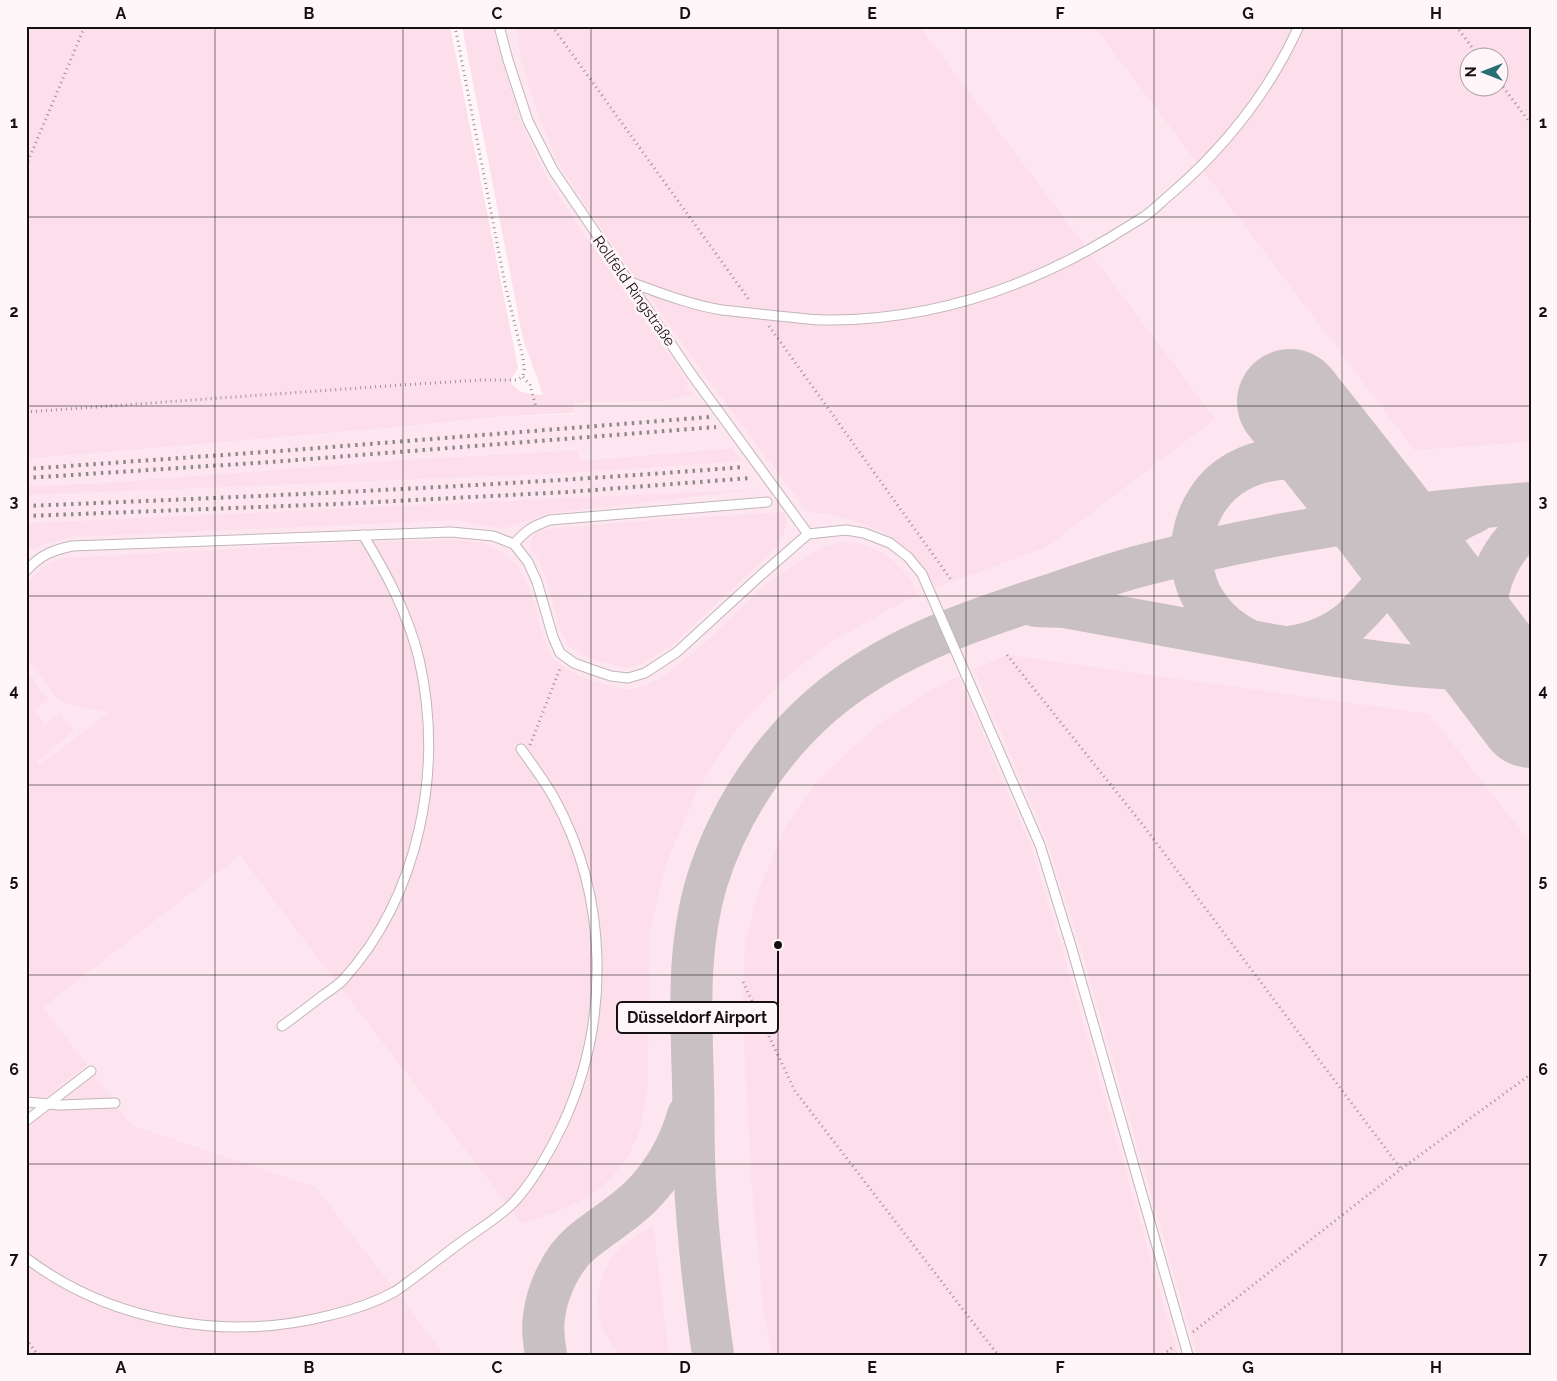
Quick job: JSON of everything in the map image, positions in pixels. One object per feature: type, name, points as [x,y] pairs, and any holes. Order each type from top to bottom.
[{"type":"lane","name":"Rollfeld Ringstraße","points":[[499,26],[528,121],[552,170],[692,375],[808,534]]},
{"type":"lane","points":[[628,280],[679,299],[721,309],[823,320],[857,320],[926,311],[960,303],[1018,284],[1058,267],[1146,216],[1201,168],[1229,136],[1264,89],[1282,60],[1299,26]]},
{"type":"lane","points":[[514,544],[522,534],[533,526],[550,520],[767,502]]},
{"type":"lane","points":[[27,567],[53,550],[72,546],[451,532],[493,536],[514,544],[528,562],[537,582],[552,637],[560,653],[574,663],[611,676],[628,678],[645,673],[677,652],[808,534],[846,530],[864,533],[890,543],[908,557],[922,574],[1040,845],[1072,949],[1188,1355]]},
{"type":"lane","points":[[282,1026],[342,982],[376,934],[403,881],[418,834],[425,796],[428,766],[428,712],[418,658],[411,632],[398,598],[377,558],[362,535]]},
{"type":"lane","points":[[26,1258],[79,1290],[113,1304],[156,1318],[218,1327],[263,1327],[290,1324],[343,1312],[395,1292],[510,1206],[545,1159],[572,1106],[589,1051],[597,993],[598,963],[596,934],[586,877],[566,823],[553,797],[524,752]]},
{"type":"lane","points":[[26,1121],[91,1071]]},
{"type":"lane","points":[[26,1102],[47,1105],[115,1103]]},
{"type":"path","points":[[26,166],[85,26]]},
{"type":"path","points":[[455,26],[513,325],[523,358],[523,377],[530,385],[536,407]]},
{"type":"path","points":[[1456,26],[1472,48]]},
{"type":"path","points":[[1510,96],[1531,124]]},
{"type":"path","points":[[26,412],[410,384],[516,380],[523,377]]},
{"type":"path","points":[[1007,655],[1146,829],[1401,1169]]},
{"type":"path","points":[[524,752],[564,656]]},
{"type":"path","points":[[743,982],[795,1091],[998,1355]]},
{"type":"path","points":[[1163,1355],[1401,1169],[1531,1074]]},
{"type":"path","points":[[26,1339],[38,1355]]},
{"type":"shaded area","points":[[26,26],[450,26],[518,368],[510,381],[520,391],[528,394],[543,395],[523,339],[462,26],[492,26],[522,125],[546,177],[689,384],[685,385],[693,395],[660,401],[575,403],[574,413],[493,417],[400,427],[26,459]]},
{"type":"shaded area","points":[[462,26],[1531,26],[1531,1355],[26,1355],[26,535],[751,490],[26,523],[26,495],[742,461],[732,448],[580,461],[578,450],[399,460],[103,483],[26,486],[26,459],[400,427],[493,417],[574,414],[575,403],[660,401],[523,339]]},
{"type":"shaded area","points":[[517,26],[922,26],[921,28],[1215,419],[1046,547],[936,588],[918,560],[885,533],[837,516],[807,511],[710,382],[587,208],[560,166],[539,117],[530,90],[521,59]]},
{"type":"shaded area","points":[[1094,26],[1531,26],[1531,442],[1414,450]]},
{"type":"shaded area","points":[[732,448],[742,461],[567,473],[26,495],[26,486],[103,483],[399,460],[578,450],[580,461]]},
{"type":"shaded area","points":[[763,489],[550,513],[503,529],[458,520],[71,537],[26,551],[26,523]]},
{"type":"shaded area","points":[[785,512],[785,531],[777,547],[671,646],[643,663],[627,668],[596,661],[569,646],[562,634],[546,578],[537,557],[530,548],[532,538],[540,530]]},
{"type":"shaded area","points":[[461,540],[484,544],[500,551],[519,569],[530,591],[546,646],[559,664],[584,678],[623,689],[632,689],[649,684],[666,674],[703,644],[771,580],[814,552],[832,545],[842,543],[861,544],[887,556],[905,573],[918,595],[889,609],[830,643],[784,679],[734,732],[697,791],[666,864],[650,930],[648,1084],[641,1128],[626,1160],[610,1179],[589,1197],[553,1213],[521,1223],[512,1210],[538,1177],[557,1145],[581,1092],[590,1065],[600,1009],[601,981],[598,922],[584,855],[565,808],[541,767],[523,743],[517,747],[555,807],[575,851],[590,923],[595,986],[587,1042],[574,1089],[544,1155],[523,1186],[507,1204],[341,988],[374,948],[399,902],[415,860],[429,801],[433,747],[430,699],[410,620],[398,588],[370,542]]},
{"type":"shaded area","points":[[361,542],[391,591],[413,648],[420,678],[426,738],[422,799],[416,829],[400,884],[381,923],[336,982],[240,855],[43,1007],[87,1065],[41,1101],[26,1099],[26,670],[48,699],[34,711],[45,725],[61,713],[74,731],[36,762],[39,766],[109,712],[70,705],[58,699],[26,656],[26,586],[38,572],[50,563],[64,558]]},
{"type":"shaded area","points":[[1007,655],[1429,714],[1531,844],[1531,1355],[1197,1355],[1081,948],[1047,840],[974,669]]},
{"type":"shaded area","points":[[958,676],[1031,847],[1063,952],[1178,1355],[772,1355],[764,1314],[751,1177],[742,1001],[745,945],[758,892],[786,825],[815,784],[853,747],[887,718],[926,693]]},
{"type":"shaded area","points":[[95,1076],[113,1100],[60,1103]]},
{"type":"shaded area","points":[[118,1107],[131,1125],[315,1187],[394,1289],[368,1301],[297,1321],[206,1324],[134,1310],[74,1286],[26,1255],[26,1129],[52,1109]]},
{"type":"shaded area","points":[[653,1225],[669,1355],[619,1355],[606,1335],[599,1316],[598,1296],[600,1285],[607,1266],[616,1252]]},
{"type":"shaded area","points":[[26,1262],[31,1266],[157,1321],[197,1329],[227,1332],[286,1328],[315,1323],[344,1316],[399,1295],[444,1355],[26,1355]]},
{"type":"taxiway","points":[[1248,640],[1218,619],[1200,592],[1194,574],[1192,554],[1194,534],[1199,516],[1208,498],[1221,484],[1237,472],[1262,462],[1302,459],[1341,467]]},
{"type":"taxiway","points":[[713,1355],[700,1247],[694,1170],[691,1006],[696,931],[707,881],[731,823],[746,795],[764,769],[783,744],[805,721],[853,681],[899,653],[948,631],[999,612],[1118,572],[1188,554],[1285,534],[1383,518],[1531,503]]},
{"type":"taxiway","points":[[1290,647],[1322,638],[1337,631],[1351,621],[1423,546],[1456,521],[1475,512]]},
{"type":"taxiway","points":[[1497,671],[1490,651],[1487,630],[1488,591],[1503,555],[1515,539],[1531,524]]},
{"type":"taxiway","points":[[1035,606],[1065,607],[1289,648],[1409,666],[1470,669],[1531,668]]},
{"type":"taxiway","points":[[546,1355],[543,1326],[546,1307],[548,1297],[561,1267],[581,1243],[627,1209],[657,1178],[680,1138],[688,1115]]},
{"type":"runway","points":[[1290,402],[1381,517],[1531,715]]},
{"type":"railway","points":[[26,469],[710,417]]},
{"type":"railway","points":[[26,478],[271,462],[716,427]]},
{"type":"railway","points":[[26,506],[475,485],[744,467]]},
{"type":"railway","points":[[26,516],[338,504],[568,492],[751,478]]},
{"type":"place","name":"Düsseldorf Airport","points":[[778,945]]}]
